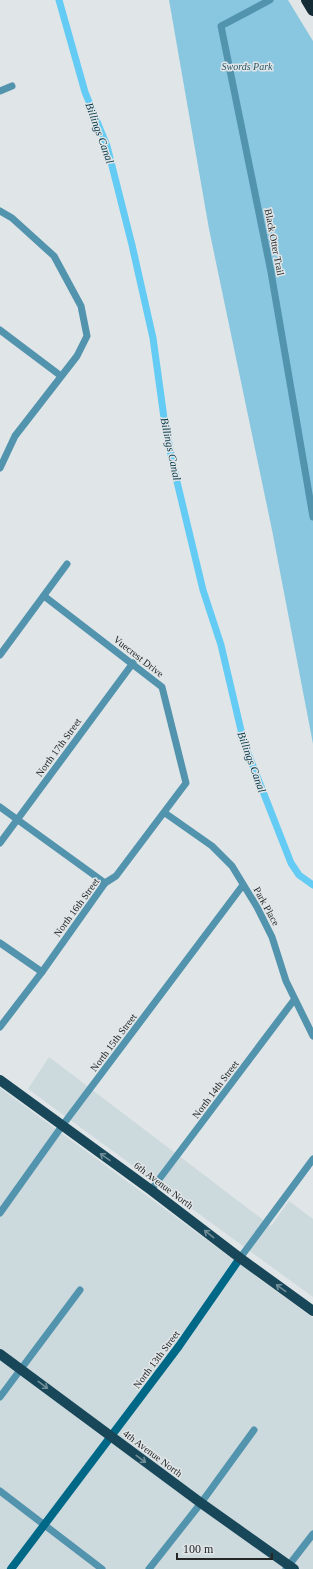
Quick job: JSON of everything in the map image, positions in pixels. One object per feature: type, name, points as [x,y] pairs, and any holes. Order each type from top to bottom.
[{"type":"highway","points":[[307,0],[313,10]]},
{"type":"main road","name":"6th Avenue North","points":[[0,1080],[313,1311]]},
{"type":"main road","name":"4th Avenue North","points":[[0,1354],[289,1568]]},
{"type":"street","name":"Black Otter Trail","points":[[270,0],[221,26],[271,272],[313,517]]},
{"type":"street","points":[[0,91],[12,86]]},
{"type":"street","points":[[0,211],[12,218],[54,256],[80,306],[88,336],[77,356],[15,436],[1,466]]},
{"type":"street","points":[[0,330],[61,376]]},
{"type":"street","points":[[0,655],[67,564]]},
{"type":"street","name":"Vuecrest Drive","points":[[44,596],[133,663],[162,687],[186,783]]},
{"type":"street","name":"North 17th Street","points":[[0,843],[133,663]]},
{"type":"street","name":"North 16th Street","points":[[0,1027],[42,972],[105,883],[116,876],[165,813],[186,783]]},
{"type":"street","points":[[0,807],[105,883]]},
{"type":"street","name":"Park Place","points":[[165,813],[212,846],[232,866],[272,937],[294,1000],[313,1036]]},
{"type":"street","name":"North 15th Street","points":[[0,1213],[62,1126],[243,885]]},
{"type":"street","points":[[0,943],[42,972]]},
{"type":"street","name":"North 14th Street","points":[[151,1190],[294,1000]]},
{"type":"street","name":"North 13th Street","points":[[11,1569],[179,1346],[240,1258],[313,1159]]},
{"type":"street","points":[[0,1398],[80,1290]]},
{"type":"street","points":[[149,1569],[201,1503],[254,1430]]},
{"type":"street","points":[[0,1491],[102,1569]]},
{"type":"street","points":[[289,1568],[313,1534]]},
{"type":"shaded area","points":[[49,1057],[271,1226],[289,1201],[313,1219],[313,1297],[28,1089]]},
{"type":"shaded area","points":[[0,1088],[313,1318],[313,1569],[0,1569]]},
{"type":"green space","name":"Swords Park","points":[[169,0],[288,0],[313,41],[313,744],[272,530],[209,229]]},
{"type":"waterway","name":"Billings Canal","points":[[59,0],[85,92],[107,146],[132,245],[153,338],[164,418],[173,465],[203,590],[221,645],[244,743],[291,863],[299,875],[313,885]]}]
